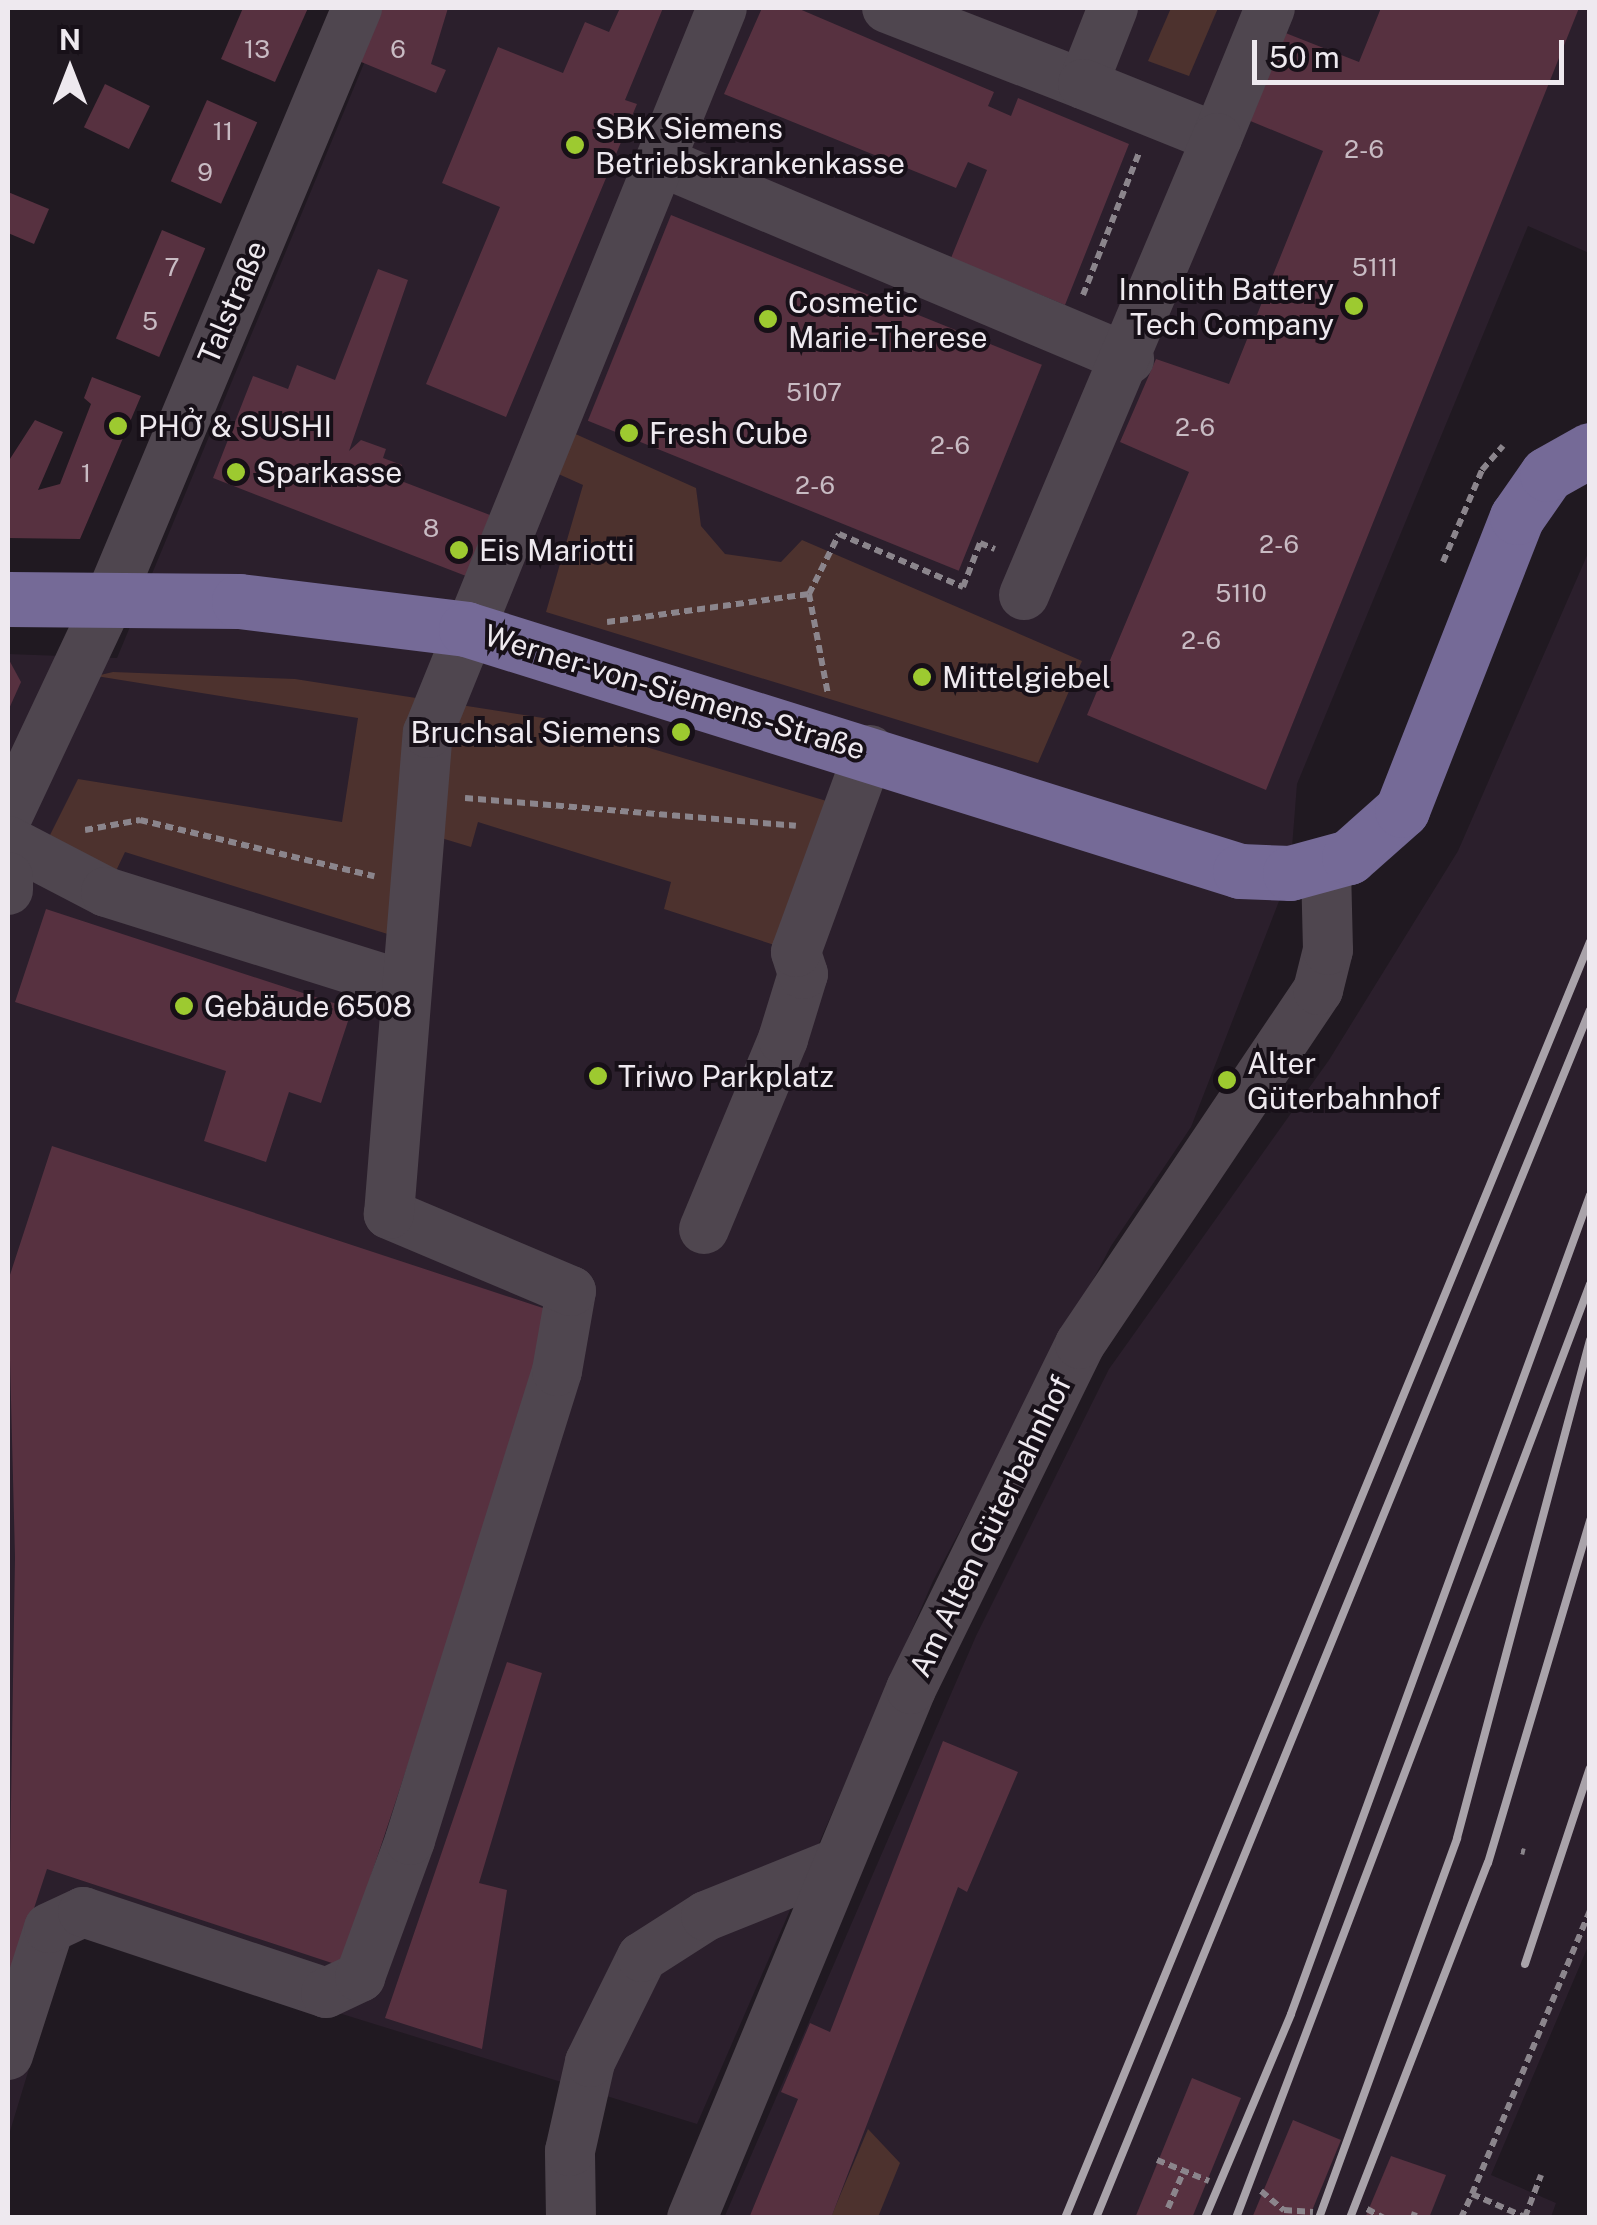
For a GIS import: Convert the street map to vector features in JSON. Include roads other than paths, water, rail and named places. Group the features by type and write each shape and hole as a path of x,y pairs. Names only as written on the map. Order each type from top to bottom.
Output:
{"main road":[{"path":"1326,868 1376,842 1402,810 1516,516 1547,474 1590,450"},
{"name":"Werner-von-Siemens-Straße","path":"8,599 110,598 345,609 466,629 858,728 1240,871 1326,868"}],"street":[{"name":"Talstraße","path":"8,815 110,598 357,8"},
{"path":"8,2055 49,1928 83,1912 326,1994 360,1977 557,1371 570,1291 389,1214 419,792 436,700 662,162 722,8"},
{"path":"887,8 1216,138"},
{"path":"1083,84 1114,8"},
{"path":"1030,580 1129,359 1270,8"},
{"path":"662,162 1129,359"},
{"path":"704,1230 803,974 796,952 843,826 858,728"},
{"path":"8,840 106,892 406,986"},
{"name":"Am Alten Güterbahnhof","path":"692,2218 932,1642 1080,1344 1318,990 1328,950 1326,868"},
{"path":"8,877 8,890"},
{"path":"572,2218 570,2152 590,2062 642,1957 706,1916 838,1862"}],"railway":[{"path":"1065,2218 1590,942"},
{"path":"1096,2218 1590,1010"},
{"path":"1205,2218 1291,2014 1590,1195"},
{"path":"1236,2218 1590,1284"},
{"path":"1319,2218 1457,1838 1590,1340"},
{"path":"1350,2218 1488,1863 1590,1520"},
{"path":"1525,1964 1590,1768"}],"place":[{"name":"SBK Siemens Betriebskrankenkasse","path":"575,145"},
{"name":"Innolith Battery Tech Company","path":"1354,306"},
{"name":"Cosmetic Marie-Therese","path":"768,319"},
{"name":"PHỞ & SUSHI","path":"118,426"},
{"name":"Fresh Cube","path":"629,433"},
{"name":"Sparkasse","path":"236,472"},
{"name":"Eis Mariotti","path":"459,550"},
{"name":"Mittelgiebel","path":"922,677"},
{"name":"Bruchsal Siemens","path":"681,732"},
{"name":"Gebäude 6508","path":"184,1006"},
{"name":"Triwo Parkplatz","path":"598,1076"},
{"name":"Alter Güterbahnhof","path":"1227,1080"}]}
